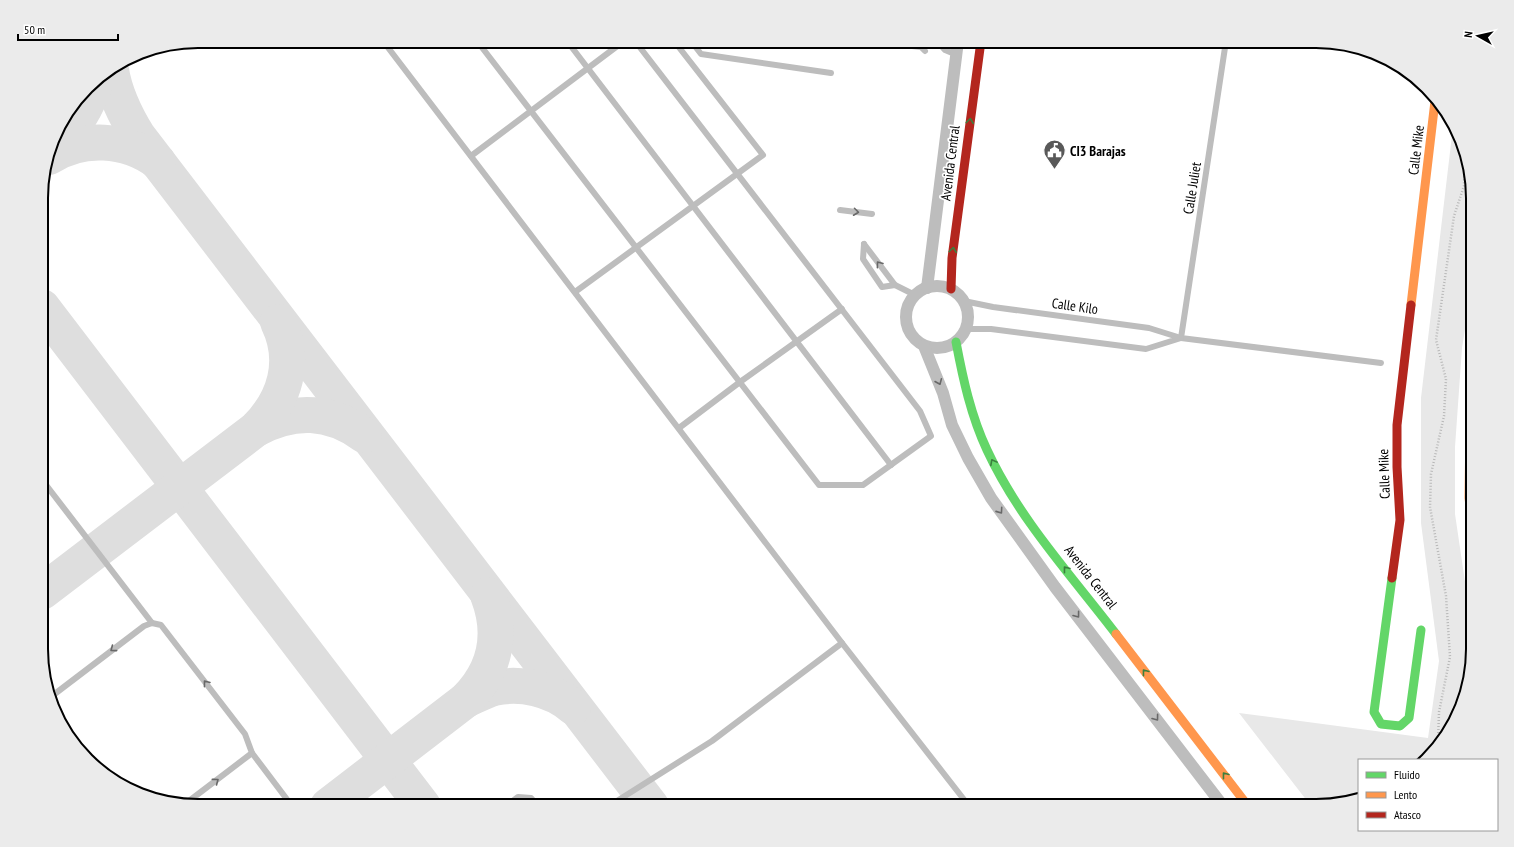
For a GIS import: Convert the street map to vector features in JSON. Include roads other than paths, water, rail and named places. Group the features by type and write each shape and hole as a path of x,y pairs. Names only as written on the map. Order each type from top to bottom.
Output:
{"street":[{"name":"Avenida Central","path":"927,288 955,48"},
{"name":"Avenida Central","path":"951,289 952,258 980,48"},
{"name":"Calle Mike","path":"1421,630 1409,718 1400,726 1381,724 1374,712 1400,520 1397,467 1397,425 1435,107"},
{"path":"941,286 951,289 964,301 968,316 966,329 956,342 944,348 934,349 924,346 913,338 907,329 906,317 908,307 915,295 927,288 941,286"},
{"name":"Avenida Central","path":"956,342 962,378 977,427 987,451 1002,479 1041,537 1243,799"},
{"path":"924,346 943,393 952,425 968,458 991,498 1060,593 1219,799"}],"lane":[{"path":"388,48 964,799"},
{"path":"482,48 819,485 863,485 931,436 920,411 640,48"},
{"path":"573,48 891,465"},
{"path":"471,156 615,48"},
{"path":"575,292 763,155 679,48"},
{"path":"696,48 701,54 831,72"},
{"path":"921,48 925,51"},
{"name":"Calle Juliet","path":"1182,338 1225,48"},
{"path":"840,210 872,214"},
{"path":"895,285 882,287 863,259 864,244 895,285 915,295"},
{"name":"Calle Kilo","path":"964,301 993,307 1149,328 1182,338 1381,363"},
{"path":"678,428 842,309"},
{"name":"Calle Kilo","path":"966,329 991,329 1146,350 1182,338"},
{"path":"48,488 152,623"},
{"path":"55,694 144,626 152,623 161,625 245,734 252,753 287,799"},
{"path":"620,799 712,741 842,642"},
{"path":"192,799 252,753"},
{"path":"515,799 518,797 532,799"}],"place":[{"name":"CI3 Barajas","path":"1054,170"}]}
